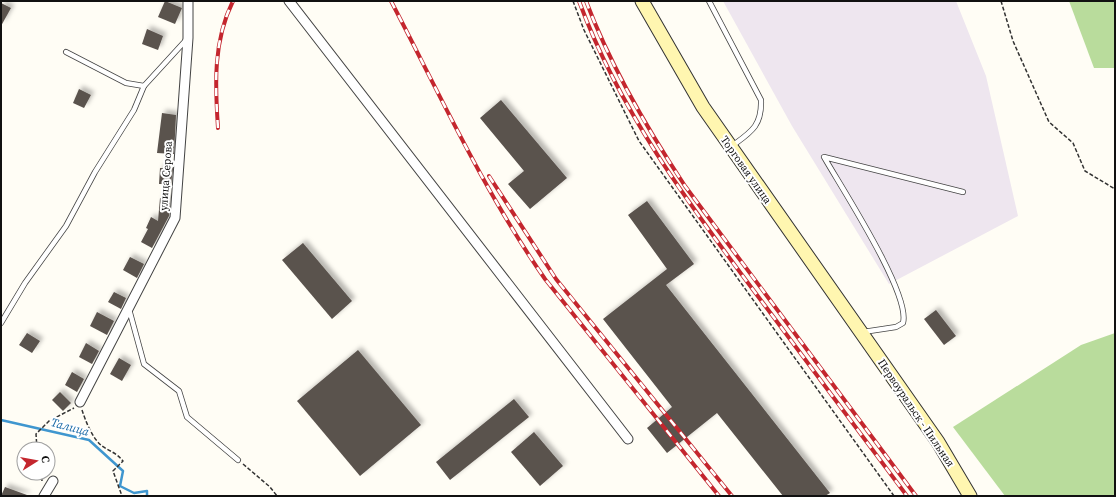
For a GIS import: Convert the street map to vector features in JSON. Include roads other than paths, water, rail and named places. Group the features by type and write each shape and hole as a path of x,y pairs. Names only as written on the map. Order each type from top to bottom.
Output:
{"street":[{"name":"улица Серова","path":"80,402 174,218 188,38 188,1"},
{"path":"289,1 628,439"},
{"name":"Торговая улица","path":"642,1 684,76 730,147 861,332"},
{"name":"Первоуральск - Пильная","path":"861,332 938,442 970,496"},
{"path":"44,496 53,481"}],"lane":[{"path":"709,1 761,100 760,118 756,126 750,133 730,147"},
{"path":"1,323 24,283 66,226 95,172 134,110 144,86 188,38"},
{"path":"66,52 126,83 144,86"},
{"path":"861,332 896,327 903,324 905,317 889,271 824,157 963,192"},
{"path":"128,308 144,364 179,391 187,417 238,460"}],"waterway":[{"name":"Талица","path":"1,420 89,440 123,471 120,486 134,493 147,491 147,496"}],"railway":[{"path":"218,128 216,96 217,63 226,16 233,1"},
{"path":"391,1 464,143 523,246 545,279 719,496"},
{"path":"579,1 595,41 614,80 657,154 706,226 907,496"},
{"path":"586,1 618,73 630,96 685,186 916,496"},
{"path":"489,176 556,279 732,496"}]}
